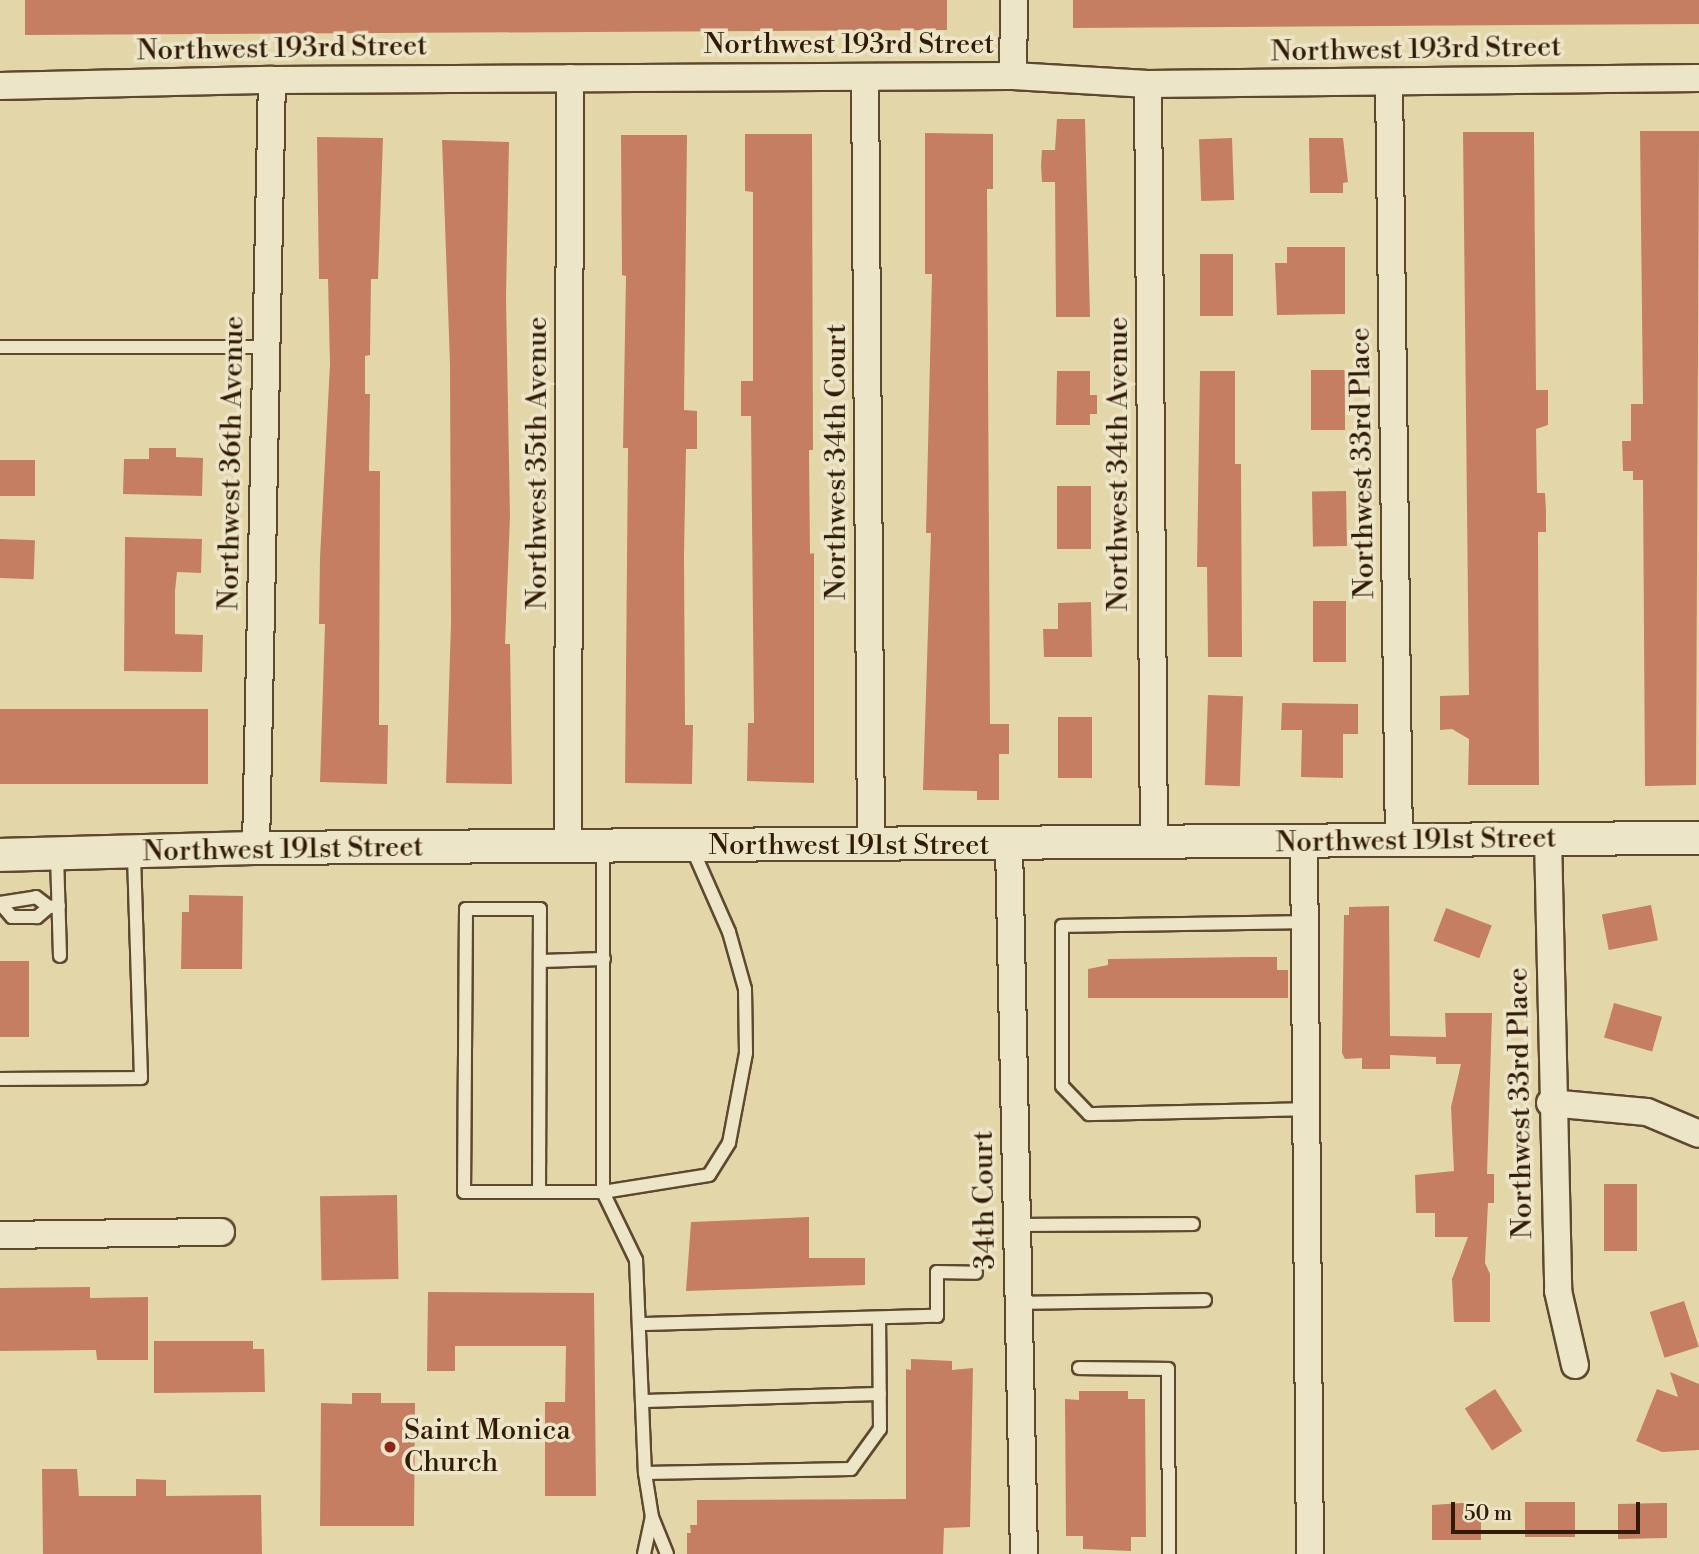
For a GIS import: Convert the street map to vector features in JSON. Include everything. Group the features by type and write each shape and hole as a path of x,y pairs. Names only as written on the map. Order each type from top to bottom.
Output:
{"street":[{"path":"1013,76 1014,0"},
{"name":"Northwest 193rd Street","path":"0,86 272,80 570,78 1013,76 1148,84 1699,78"},
{"name":"Northwest 34th Court","path":"865,77 871,846"},
{"name":"Northwest 35th Avenue","path":"568,848 570,78"},
{"name":"Northwest 36th Avenue","path":"256,848 272,80"},
{"name":"Northwest 33rd Place","path":"1389,82 1399,843"},
{"name":"Northwest 34th Avenue","path":"1148,84 1154,844"},
{"name":"Northwest 191st Street","path":"0,855 256,848 1304,844 1548,838 1699,838"},
{"name":"Northwest 33rd Place","path":"1548,838 1550,1103 1558,1291 1575,1365"},
{"path":"1304,844 1310,1554"},
{"name":"34th Court","path":"1009,845 1024,1554"},
{"path":"1550,1103 1647,1112 1699,1134"},
{"path":"0,1235 221,1232"}],"lane":[{"path":"0,347 266,347"},
{"path":"539,1192 540,909 466,909 464,1192 539,1192 603,1192 709,1175 729,1143 746,1053 746,989 729,932 691,847"},
{"path":"603,848 603,1192 636,1260 642,1324 645,1473 652,1517 667,1554"},
{"path":"0,1079 141,1078 134,852"},
{"path":"57,854 54,906 60,956"},
{"path":"1305,922 1062,926 1062,1086 1089,1114 1307,1109"},
{"path":"540,961 604,959"},
{"path":"1017,1225 1193,1224"},
{"path":"642,1324 937,1317 937,1272 976,1273"},
{"path":"1018,1303 1205,1300"},
{"path":"645,1473 851,1469 880,1429 879,1320"},
{"path":"1079,1367 1168,1369 1169,1554"},
{"path":"642,1401 880,1394"},
{"path":"644,1554 652,1517"}],"building":[{"path":"25,0 947,0 947,30 25,35"},
{"path":"1073,0 1699,0 1699,24 1073,28"},
{"path":"1057,119 1085,119 1090,317 1056,317 1055,182 1042,182 1041,166 1042,150 1055,150"},
{"path":"1640,131 1699,131 1696,785 1645,786 1643,480 1633,480 1633,471 1623,471 1622,441 1631,441 1631,404 1643,404"},
{"path":"1463,132 1534,132 1536,390 1548,390 1548,425 1536,429 1537,493 1545,493 1546,512 1546,532 1538,532 1539,785 1468,785 1469,739 1452,729 1440,730 1440,696 1469,695"},
{"path":"925,133 993,134 993,189 987,189 990,724 1009,724 1009,754 999,754 999,800 977,800 977,791 923,790 931,533 926,533 932,274 925,274"},
{"path":"745,134 812,134 813,450 809,450 810,554 814,553 814,783 747,781 748,723 754,723 751,416 741,416 741,381 753,381 753,192 745,191"},
{"path":"621,135 687,135 684,410 697,411 697,449 686,449 684,555 685,725 693,725 692,784 625,783 628,448 623,448 626,276 622,275"},
{"path":"317,137 383,138 378,279 371,279 370,355 365,356 365,394 370,394 369,471 380,471 379,725 388,725 387,784 320,782 325,624 319,624 320,558 330,364 328,279 319,279"},
{"path":"1232,138 1234,200 1201,201 1199,139"},
{"path":"1309,138 1343,138 1348,182 1343,183 1343,193 1310,193"},
{"path":"442,140 509,142 506,298 510,516 505,644 510,644 512,784 446,783 451,623 450,364"},
{"path":"1287,247 1345,247 1345,314 1277,315 1275,263 1287,263"},
{"path":"1200,254 1233,254 1233,316 1200,316"},
{"path":"1311,370 1345,370 1345,430 1311,430"},
{"path":"1057,371 1090,371 1090,395 1097,395 1097,414 1090,414 1090,425 1056,425"},
{"path":"1200,371 1235,371 1235,464 1241,464 1242,657 1208,657 1207,567 1197,567"},
{"path":"149,448 176,448 176,457 203,458 202,496 123,494 124,459 149,459"},
{"path":"0,460 35,460 35,496 0,496"},
{"path":"1057,486 1091,486 1091,549 1057,549"},
{"path":"1346,491 1347,546 1313,547 1312,492"},
{"path":"125,537 202,539 201,573 177,572 175,634 203,635 202,672 124,671"},
{"path":"0,539 35,540 34,579 0,578"},
{"path":"1313,601 1346,601 1346,662 1313,662"},
{"path":"1091,602 1092,657 1044,657 1043,629 1058,629 1058,603"},
{"path":"1208,695 1243,696 1240,786 1205,785"},
{"path":"1282,703 1358,704 1358,734 1343,734 1343,778 1301,777 1302,730 1281,730"},
{"path":"0,709 208,709 208,784 0,784"},
{"path":"1058,717 1092,717 1092,778 1058,778"},
{"path":"189,895 243,896 242,969 181,969 182,912 189,912"},
{"path":"1651,905 1658,940 1609,950 1602,915"},
{"path":"1389,906 1390,1036 1446,1037 1445,1013 1492,1013 1487,1174 1494,1174 1494,1203 1488,1203 1485,1263 1490,1274 1490,1322 1454,1322 1452,1279 1468,1237 1435,1237 1435,1213 1416,1213 1415,1175 1454,1171 1451,1107 1461,1064 1436,1064 1436,1057 1390,1055 1390,1069 1362,1069 1362,1058 1345,1059 1342,1053 1344,915 1349,915 1349,907"},
{"path":"1446,908 1492,926 1479,958 1433,941"},
{"path":"1277,957 1277,970 1288,970 1288,998 1088,998 1088,969 1108,965 1108,959"},
{"path":"0,961 29,961 29,1037 0,1037"},
{"path":"1614,1003 1662,1017 1652,1051 1604,1038"},
{"path":"1604,1184 1637,1184 1637,1251 1604,1251"},
{"path":"397,1195 398,1279 321,1280 320,1196"},
{"path":"809,1217 809,1258 865,1258 865,1285 686,1291 691,1222"},
{"path":"90,1287 90,1298 148,1297 148,1360 97,1360 96,1350 0,1351 0,1288"},
{"path":"428,1292 594,1293 596,1496 545,1496 545,1402 565,1402 566,1346 455,1346 455,1371 427,1371"},
{"path":"1684,1301 1699,1347 1665,1358 1650,1312"},
{"path":"154,1341 253,1341 253,1349 264,1349 265,1392 154,1393"},
{"path":"911,1359 952,1361 952,1370 973,1368 970,1527 944,1528 943,1554 687,1554 687,1533 691,1533 690,1525 697,1525 697,1500 906,1499 906,1369 911,1370"},
{"path":"1670,1372 1699,1384 1699,1450 1662,1452 1636,1441 1657,1389 1678,1397"},
{"path":"1495,1389 1522,1431 1492,1451 1465,1409"},
{"path":"1079,1391 1128,1391 1128,1399 1145,1399 1146,1537 1131,1537 1131,1551 1083,1549 1083,1536 1066,1536 1065,1399 1079,1400"},
{"path":"352,1393 381,1393 381,1403 415,1403 414,1526 320,1526 321,1403 352,1404"},
{"path":"42,1469 77,1469 79,1496 136,1496 136,1479 166,1480 166,1496 261,1495 262,1554 43,1554"},
{"path":"1476,1502 1481,1505 1481,1540 1432,1540 1432,1505"},
{"path":"1525,1502 1575,1502 1575,1537 1525,1537"},
{"path":"1667,1503 1667,1538 1618,1539 1618,1504"}],"place":[{"name":"Saint Monica Church","path":"390,1447"}]}
